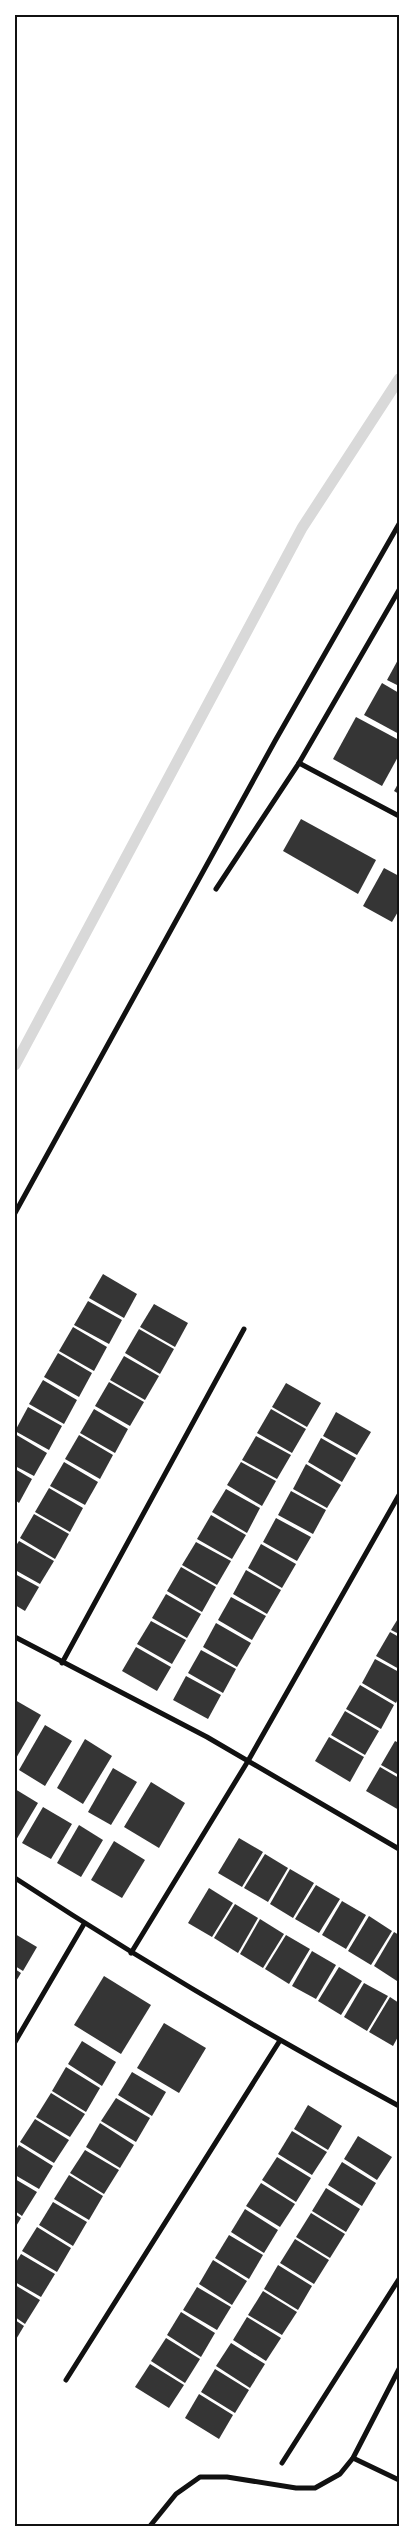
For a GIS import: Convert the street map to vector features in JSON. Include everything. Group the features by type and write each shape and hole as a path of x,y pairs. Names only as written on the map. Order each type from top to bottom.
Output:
{"street":[{"path":"15,1213 275,741 399,524"},
{"path":"216,889 299,762 399,590"},
{"path":"299,762 399,816"},
{"path":"62,1663 244,1330"},
{"path":"131,1953 248,1761 399,1495"},
{"path":"15,1637 207,1737 399,1848"},
{"path":"15,1878 84,1924 279,2042 399,2106"},
{"path":"15,2042 84,1924"},
{"path":"66,2380 279,2042"},
{"path":"282,2463 399,2279"},
{"path":"150,2526 176,2494 200,2477 226,2477 296,2488 316,2488 340,2474 353,2458 399,2369"},
{"path":"353,2458 399,2480"}],"building":[{"path":"399,658 399,686 387,680"},
{"path":"382,683 399,693 399,734 364,715"},
{"path":"356,717 399,740 399,755 382,786 333,759"},
{"path":"399,782 399,794 394,791"},
{"path":"301,819 376,860 358,894 283,851"},
{"path":"384,868 399,876 399,910 392,922 363,906"},
{"path":"103,1274 137,1294 124,1318 89,1298"},
{"path":"88,1301 122,1320 109,1344 74,1325"},
{"path":"154,1304 188,1323 175,1347 140,1327"},
{"path":"73,1327 107,1347 94,1371 59,1351"},
{"path":"139,1329 174,1349 160,1374 125,1353"},
{"path":"58,1353 92,1373 79,1397 44,1377"},
{"path":"124,1356 159,1376 145,1400 110,1380"},
{"path":"43,1380 77,1400 64,1424 29,1404"},
{"path":"109,1382 144,1402 130,1426 95,1406"},
{"path":"286,1383 321,1403 307,1427 272,1407"},
{"path":"28,1407 62,1426 49,1450 15,1431"},
{"path":"94,1409 128,1429 115,1453 80,1433"},
{"path":"271,1409 306,1429 292,1453 257,1433"},
{"path":"336,1412 371,1432 357,1455 323,1436"},
{"path":"15,1434 47,1453 34,1476 15,1466"},
{"path":"79,1435 113,1455 100,1479 65,1459"},
{"path":"256,1436 291,1455 277,1479 242,1460"},
{"path":"321,1438 356,1458 342,1482 308,1462"},
{"path":"64,1462 98,1482 85,1505 50,1486"},
{"path":"241,1462 276,1481 262,1506 227,1485"},
{"path":"306,1464 341,1485 327,1508 293,1489"},
{"path":"15,1469 32,1479 19,1503 15,1500"},
{"path":"49,1488 83,1508 70,1532 35,1512"},
{"path":"226,1489 260,1508 247,1533 212,1512"},
{"path":"291,1491 326,1510 313,1534 278,1515"},
{"path":"34,1514 69,1534 55,1559 20,1538"},
{"path":"211,1515 246,1535 232,1559 197,1539"},
{"path":"276,1518 311,1537 297,1561 263,1542"},
{"path":"19,1541 54,1561 40,1584 15,1570 15,1547"},
{"path":"196,1542 231,1561 217,1585 182,1565"},
{"path":"261,1544 296,1564 282,1588 248,1568"},
{"path":"181,1567 216,1587 202,1612 167,1591"},
{"path":"246,1570 281,1590 267,1614 233,1594"},
{"path":"15,1574 39,1587 25,1611 15,1605"},
{"path":"166,1594 201,1614 187,1638 152,1618"},
{"path":"231,1597 266,1616 252,1640 218,1620"},
{"path":"399,1617 399,1634 391,1630"},
{"path":"151,1621 186,1640 172,1664 137,1644"},
{"path":"216,1623 251,1643 237,1667 203,1647"},
{"path":"390,1632 399,1637 399,1669 376,1656"},
{"path":"136,1647 171,1667 157,1691 122,1671"},
{"path":"201,1650 236,1669 223,1693 188,1673"},
{"path":"375,1659 399,1672 399,1697 396,1703 362,1683"},
{"path":"186,1676 221,1695 208,1719 173,1700"},
{"path":"360,1685 394,1705 381,1729 346,1709"},
{"path":"15,1700 41,1715 15,1760"},
{"path":"345,1711 379,1731 365,1755 331,1735"},
{"path":"45,1725 72,1741 45,1786 19,1770"},
{"path":"329,1737 364,1757 350,1782 315,1761"},
{"path":"85,1739 112,1756 83,1804 57,1788"},
{"path":"395,1741 399,1743 399,1775 381,1765"},
{"path":"380,1767 399,1778 399,1810 366,1791"},
{"path":"113,1768 137,1782 111,1825 88,1812"},
{"path":"151,1782 185,1803 159,1848 124,1827"},
{"path":"15,1789 38,1803 16,1840 15,1839"},
{"path":"43,1807 72,1824 51,1859 22,1843"},
{"path":"79,1825 103,1840 81,1877 57,1863"},
{"path":"239,1838 263,1852 242,1887 218,1873"},
{"path":"114,1841 145,1860 122,1898 91,1880"},
{"path":"265,1854 288,1868 268,1902 244,1888"},
{"path":"290,1869 314,1883 293,1918 270,1904"},
{"path":"316,1885 340,1899 319,1933 295,1919"},
{"path":"209,1888 233,1903 212,1937 188,1923"},
{"path":"342,1901 366,1915 346,1949 322,1935"},
{"path":"235,1904 258,1918 238,1953 214,1938"},
{"path":"369,1916 392,1931 371,1965 348,1951"},
{"path":"260,1919 284,1934 263,1968 240,1954"},
{"path":"394,1932 399,1935 399,1977 397,1981 374,1966"},
{"path":"15,1934 37,1947 23,1971 15,1966"},
{"path":"286,1935 310,1949 289,1984 265,1969"},
{"path":"312,1951 336,1965 316,1999 292,1986"},
{"path":"339,1967 362,1981 341,2015 318,2001"},
{"path":"15,1969 21,1973 15,1983"},
{"path":"104,1976 151,2005 121,2054 74,2025"},
{"path":"364,1983 388,1996 367,2031 344,2017"},
{"path":"390,1997 399,2003 399,2035 393,2046 369,2032"},
{"path":"164,2023 206,2048 179,2093 137,2068"},
{"path":"82,2041 116,2062 102,2086 68,2064"},
{"path":"66,2067 100,2088 86,2112 52,2091"},
{"path":"132,2072 166,2092 152,2116 118,2095"},
{"path":"51,2093 85,2114 70,2137 36,2117"},
{"path":"116,2098 150,2118 136,2142 101,2121"},
{"path":"308,2105 342,2126 328,2150 294,2129"},
{"path":"35,2119 69,2140 54,2163 20,2142"},
{"path":"100,2123 134,2145 120,2168 86,2147"},
{"path":"292,2131 327,2152 312,2175 278,2154"},
{"path":"358,2136 392,2157 377,2180 344,2159"},
{"path":"19,2145 53,2166 39,2189 15,2175 15,2151"},
{"path":"85,2150 119,2170 104,2194 70,2173"},
{"path":"277,2157 311,2178 296,2202 262,2180"},
{"path":"342,2162 376,2183 362,2206 328,2185"},
{"path":"69,2175 103,2196 89,2220 54,2199"},
{"path":"15,2179 37,2192 22,2216 15,2211"},
{"path":"261,2183 295,2204 280,2227 246,2206"},
{"path":"326,2188 360,2209 346,2232 312,2211"},
{"path":"53,2202 87,2222 73,2246 39,2225"},
{"path":"245,2209 278,2230 264,2253 231,2232"},
{"path":"311,2213 345,2234 330,2258 296,2237"},
{"path":"15,2214 21,2218 15,2228"},
{"path":"37,2227 71,2248 57,2272 22,2251"},
{"path":"229,2235 263,2255 249,2279 215,2258"},
{"path":"295,2239 329,2260 314,2284 280,2263"},
{"path":"21,2254 55,2274 41,2297 15,2282 15,2264"},
{"path":"213,2260 247,2281 232,2305 199,2284"},
{"path":"278,2265 312,2286 298,2310 264,2289"},
{"path":"15,2285 40,2300 25,2324 15,2317"},
{"path":"197,2287 231,2307 217,2330 183,2310"},
{"path":"263,2291 297,2312 282,2335 248,2315"},
{"path":"181,2312 215,2333 201,2357 167,2335"},
{"path":"247,2317 281,2338 266,2361 233,2340"},
{"path":"15,2320 24,2326 15,2341"},
{"path":"166,2338 200,2359 185,2383 151,2361"},
{"path":"231,2343 265,2364 250,2388 216,2366"},
{"path":"150,2364 184,2385 169,2408 135,2387"},
{"path":"215,2369 249,2390 235,2413 201,2392"},
{"path":"199,2394 233,2415 219,2439 185,2418"}],"waterway":[{"path":"15,1065 302,528 399,379"}]}
